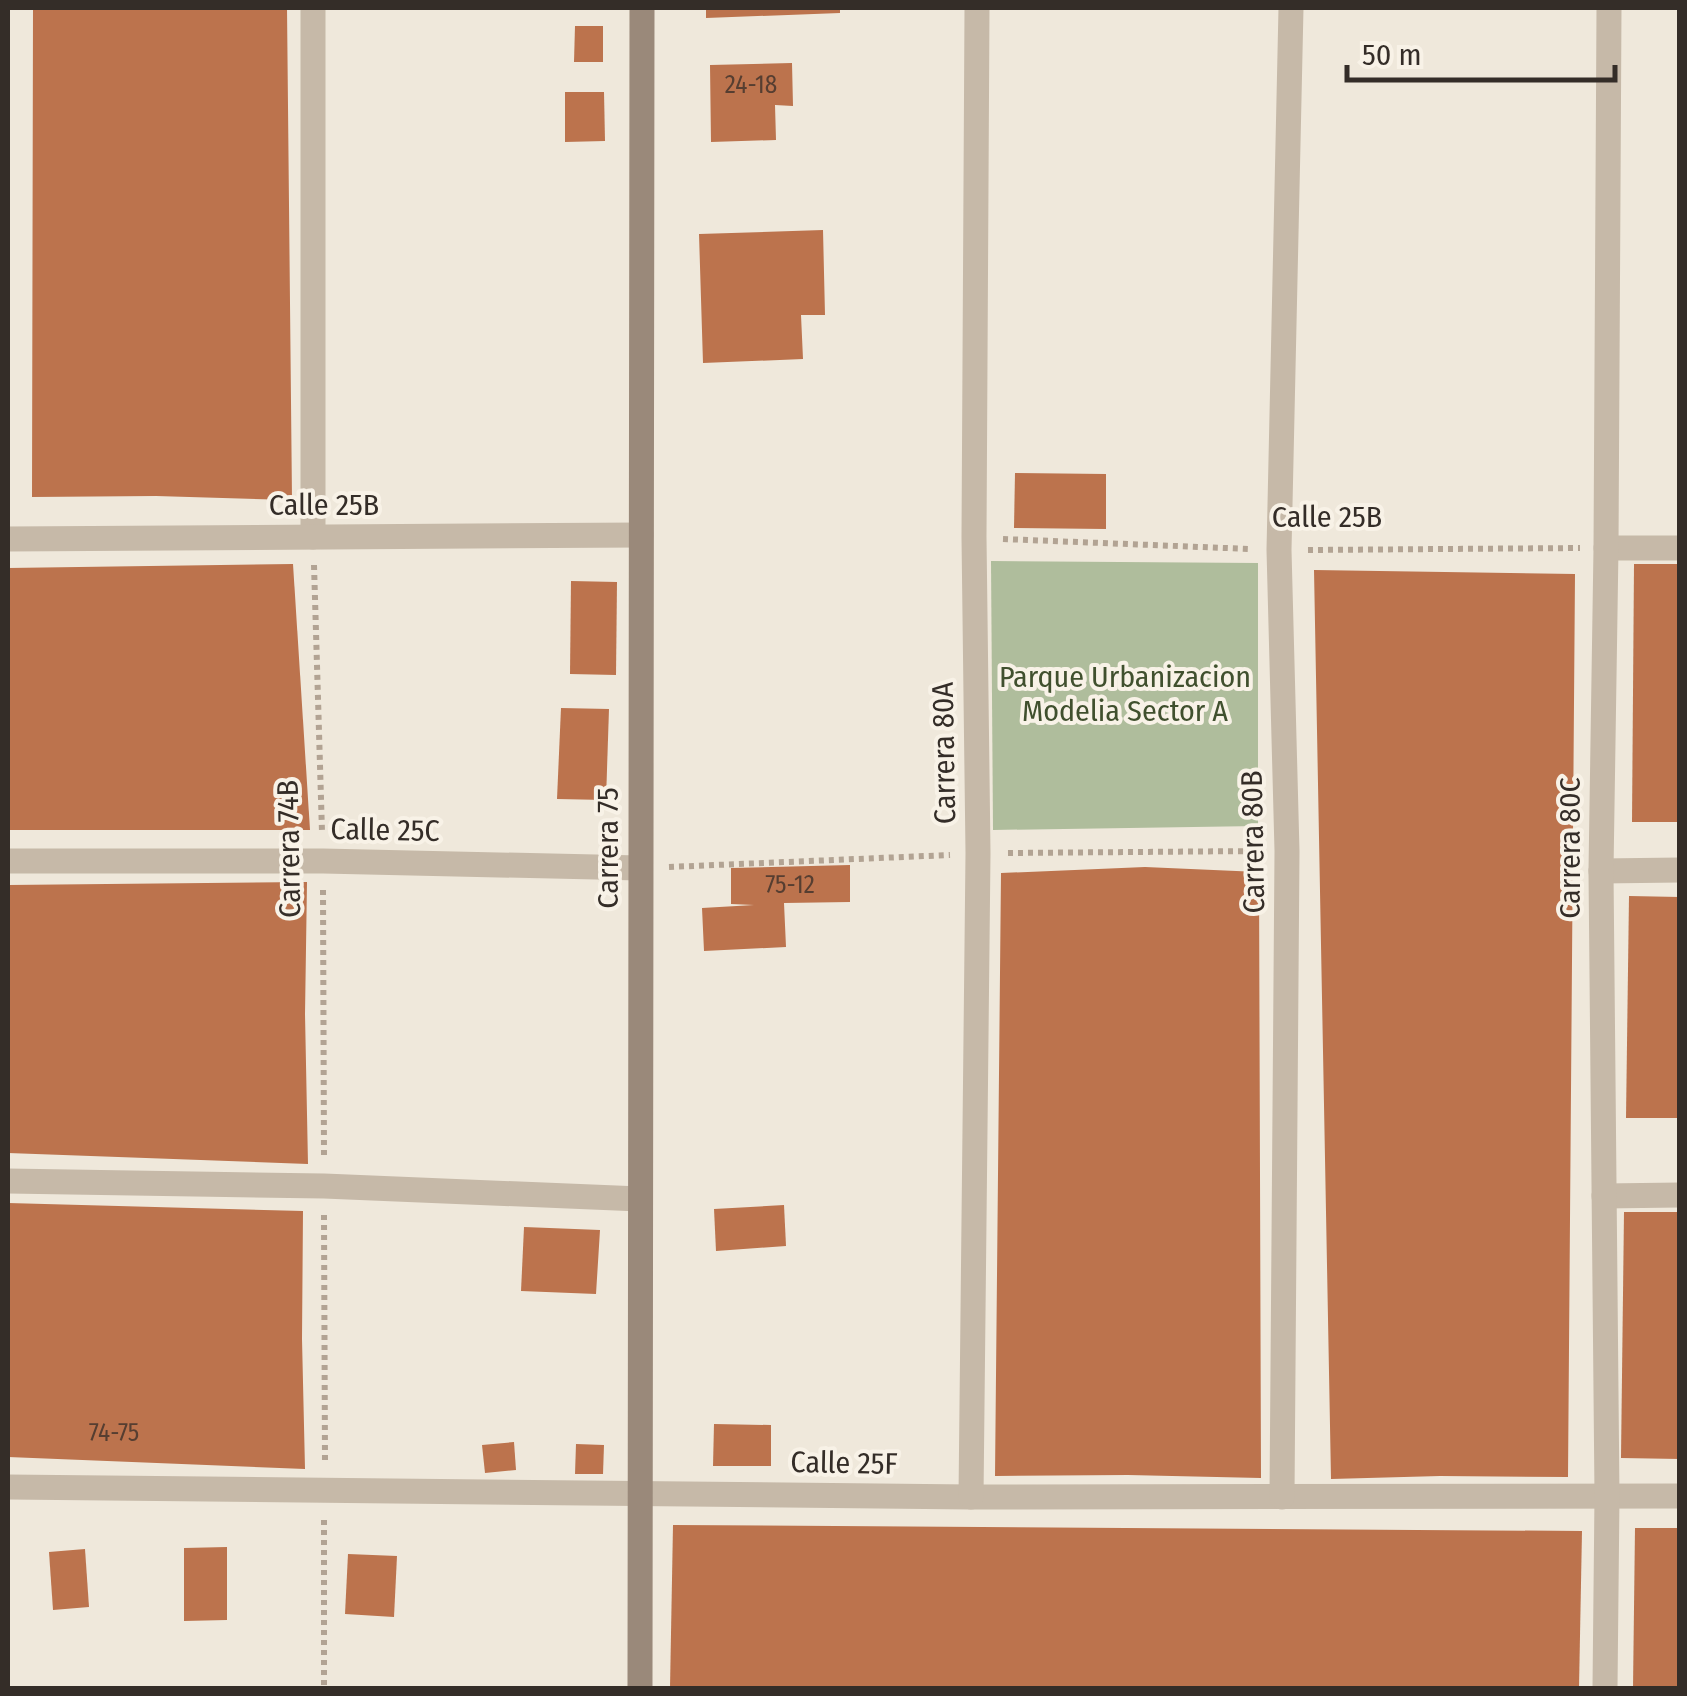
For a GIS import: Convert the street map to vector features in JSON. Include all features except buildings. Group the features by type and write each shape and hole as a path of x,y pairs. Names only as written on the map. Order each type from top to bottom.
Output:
{"street":[{"path":"313,8 313,537"},
{"name":"Carrera 75","path":"640,1688 642,8"},
{"name":"Carrera 80A","path":"971,1497 978,854 974,538 977,8"},
{"name":"Carrera 80B","path":"1282,1497 1286,850 1279,550 1291,8"},
{"name":"Carrera 80C","path":"1604,1688 1607,1496 1601,870 1609,8"},
{"name":"Calle 25B","path":"8,539 641,535"},
{"path":"1606,548 1680,548"},
{"name":"Calle 25C","path":"8,861 323,861 640,868"},
{"path":"1601,870 1680,870"},
{"path":"8,1181 324,1186 640,1199"},
{"path":"1604,1196 1680,1195"},
{"name":"Calle 25F","path":"8,1487 971,1497 1680,1496"}],"path":[{"name":"Carrera 74B","path":"313,537 323,861 324,1688"},
{"name":"Calle 25B","path":"974,538 1279,550 1606,548"},
{"path":"669,867 978,854 1286,850"}],"green space":[{"name":"Parque Urbanizacion Modelia Sector A","path":"991,561 1258,563 1258,826 993,830"}]}
